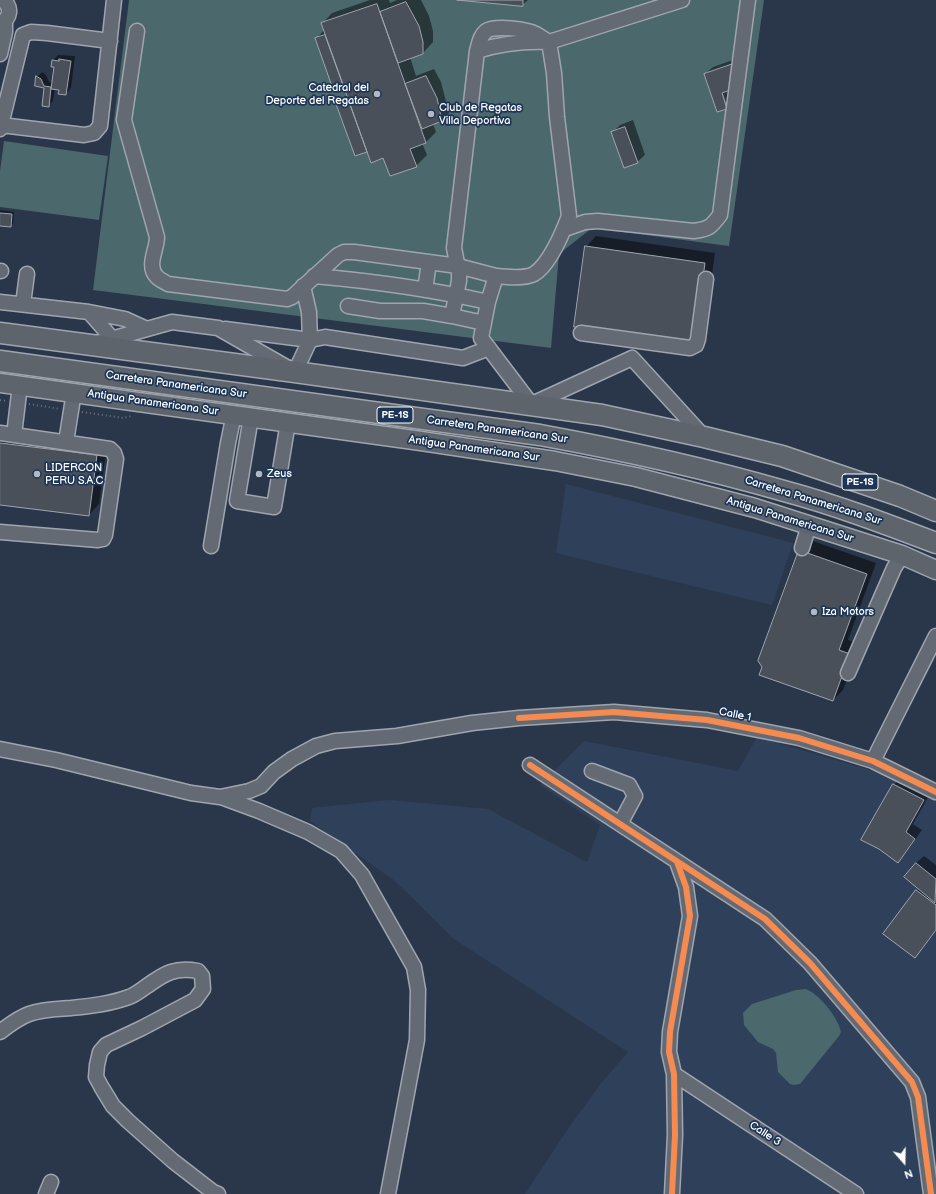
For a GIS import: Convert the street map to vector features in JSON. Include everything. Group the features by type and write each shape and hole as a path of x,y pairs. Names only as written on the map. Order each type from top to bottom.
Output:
{"highway":[{"name":"PE-1S","path":"0,333 91,345 117,344 295,372 602,415 704,437 782,456 900,496 936,511"},
{"name":"Carretera Panamericana Sur","path":"0,361 540,435 600,446 696,467 785,491 886,524 936,543"}],"main road":[{"name":"Antigua Panamericana Sur","path":"0,383 243,415 555,460 622,474 755,508 902,555 936,570"}],"street":[{"path":"0,54 5,32 3,22 8,17 9,10 6,2 2,0"},
{"path":"110,40 30,32 23,35 0,127 84,135 94,132 100,126 110,40 114,0"},
{"path":"549,42 682,0"},
{"path":"564,229 585,222 598,221 694,231 711,227 720,215 748,0"},
{"path":"137,32 124,120 158,237 151,268 157,278 168,284 287,299 292,297 338,255 344,252 354,252 458,266 496,276 522,277 533,275 542,267 555,247 569,216 557,117 554,73 549,42 535,33 497,28 487,31 481,37 477,51 454,248 458,266 459,281 452,316"},
{"path":"425,290 429,262"},
{"path":"23,304 27,274"},
{"path":"314,276 363,280 456,295 488,302"},
{"path":"496,276 488,302 481,338 531,404 632,358"},
{"path":"581,334 690,348 696,345 698,339 706,279"},
{"path":"218,328 295,372 310,340 309,312 303,286"},
{"path":"0,302 89,312 124,318 147,329"},
{"path":"348,306 380,311 423,312 484,322"},
{"path":"89,312 117,344 147,329 172,322 310,340 325,337 463,358 489,348"},
{"path":"632,358 635,341"},
{"path":"632,358 704,437"},
{"path":"14,435 20,386"},
{"path":"66,442 74,392"},
{"path":"243,415 236,501 274,507 288,422"},
{"path":"211,546 228,443 243,415"},
{"path":"0,433 110,449 114,453 116,460 105,535 103,539 98,540 0,532"},
{"path":"802,548 809,525"},
{"path":"848,673 894,568 902,555"},
{"path":"873,761 936,636"},
{"name":"Calle 1","path":"261,786 274,772 292,759 316,746 335,741 397,736 472,723 520,718 614,712 708,720 799,738 873,761 936,792"},
{"path":"0,749 56,760 191,794 220,797 308,832 341,851 362,875 414,967 418,990 417,1040 388,1194"},
{"path":"530,765 765,919 810,963 912,1082 918,1097 931,1194"},
{"path":"592,771 629,785 633,791 635,796 620,824"},
{"path":"220,797 249,791 261,786 261,802 264,814"},
{"path":"672,1194 675,1135 674,1074 669,1052 670,1032 690,916 686,887 677,862"},
{"path":"0,1032 18,1019 29,1014 45,1010 81,1007 111,1002 130,997 162,974 176,970 198,971 202,976 203,989 195,1000 106,1045 100,1052 96,1077 113,1106 128,1121 173,1161 213,1192 218,1194"},
{"name":"Calle 3","path":"674,1074 856,1194"}],"shaded area":[{"path":"566,484 793,543 772,605 556,553"},
{"path":"757,737 894,777 936,798 936,1194 525,1194 570,1126 602,1082 628,1052 454,939 395,881 310,821 312,808 389,800 488,809 587,862 600,825 540,785 584,741 738,771"}],"green space":[{"name":"Club de Regatas Villa Deportiva","path":"129,0 764,0 729,246 592,228 559,254 551,348 93,290"},
{"path":"4,141 108,156 99,220 0,207 0,171"},
{"path":"806,989 817,996 832,1013 841,1032 800,1084 794,1085 790,1084 778,1072 776,1053 773,1049 758,1042 744,1025 743,1013 752,1004 796,990"}],"building":[{"path":"457,0 523,0 523,6"},
{"path":"406,2 419,26 423,42 423,54 398,63 380,12"},
{"name":"Catedral del Deporte del Regatas","path":"377,4 426,143 410,149 417,167 390,176 383,158 371,163 321,23"},
{"path":"325,35 344,88 334,92 315,38"},
{"path":"59,59 71,61 66,95 58,94 59,90 51,89 54,67 51,67 52,60 59,61"},
{"path":"736,63 733,89 722,93 727,109 717,112 704,74"},
{"path":"36,76 41,79 44,86 51,87 49,107 42,106 44,88 35,86"},
{"path":"426,76 437,98 442,121 422,129 405,84"},
{"path":"348,99 367,152 355,156 336,104"},
{"path":"625,127 638,163 624,168 611,132"},
{"path":"0,213 12,214 11,227 0,226"},
{"path":"585,246 705,263 694,344 574,327"},
{"path":"0,443 97,455 89,516 0,505"},
{"name":"Iza Motors","path":"799,550 867,574 839,650 850,654 833,701 759,675 762,667 758,661"},
{"path":"893,784 924,800 906,832 915,839 898,863 879,849 861,840"},
{"path":"916,863 936,879 935,903 904,877"},
{"path":"916,890 936,905 936,930 915,958 883,934"}],"cycle path":[{"path":"519,718 614,712 707,720 799,738 873,761 936,792"},
{"path":"530,765 765,919 810,963 912,1082 918,1097 931,1194"},
{"path":"672,1194 675,1135 674,1074 669,1052 670,1032 690,916 686,887 677,862"}],"place":[{"name":"Catedral del Deporte del Regatas","path":"377,94"},
{"name":"Club de Regatas Villa Deportiva","path":"431,114"},
{"name":"LIDERCON PERU S.A.C","path":"37,474"},
{"name":"Zeus","path":"259,474"},
{"name":"Iza Motors","path":"814,612"}]}
